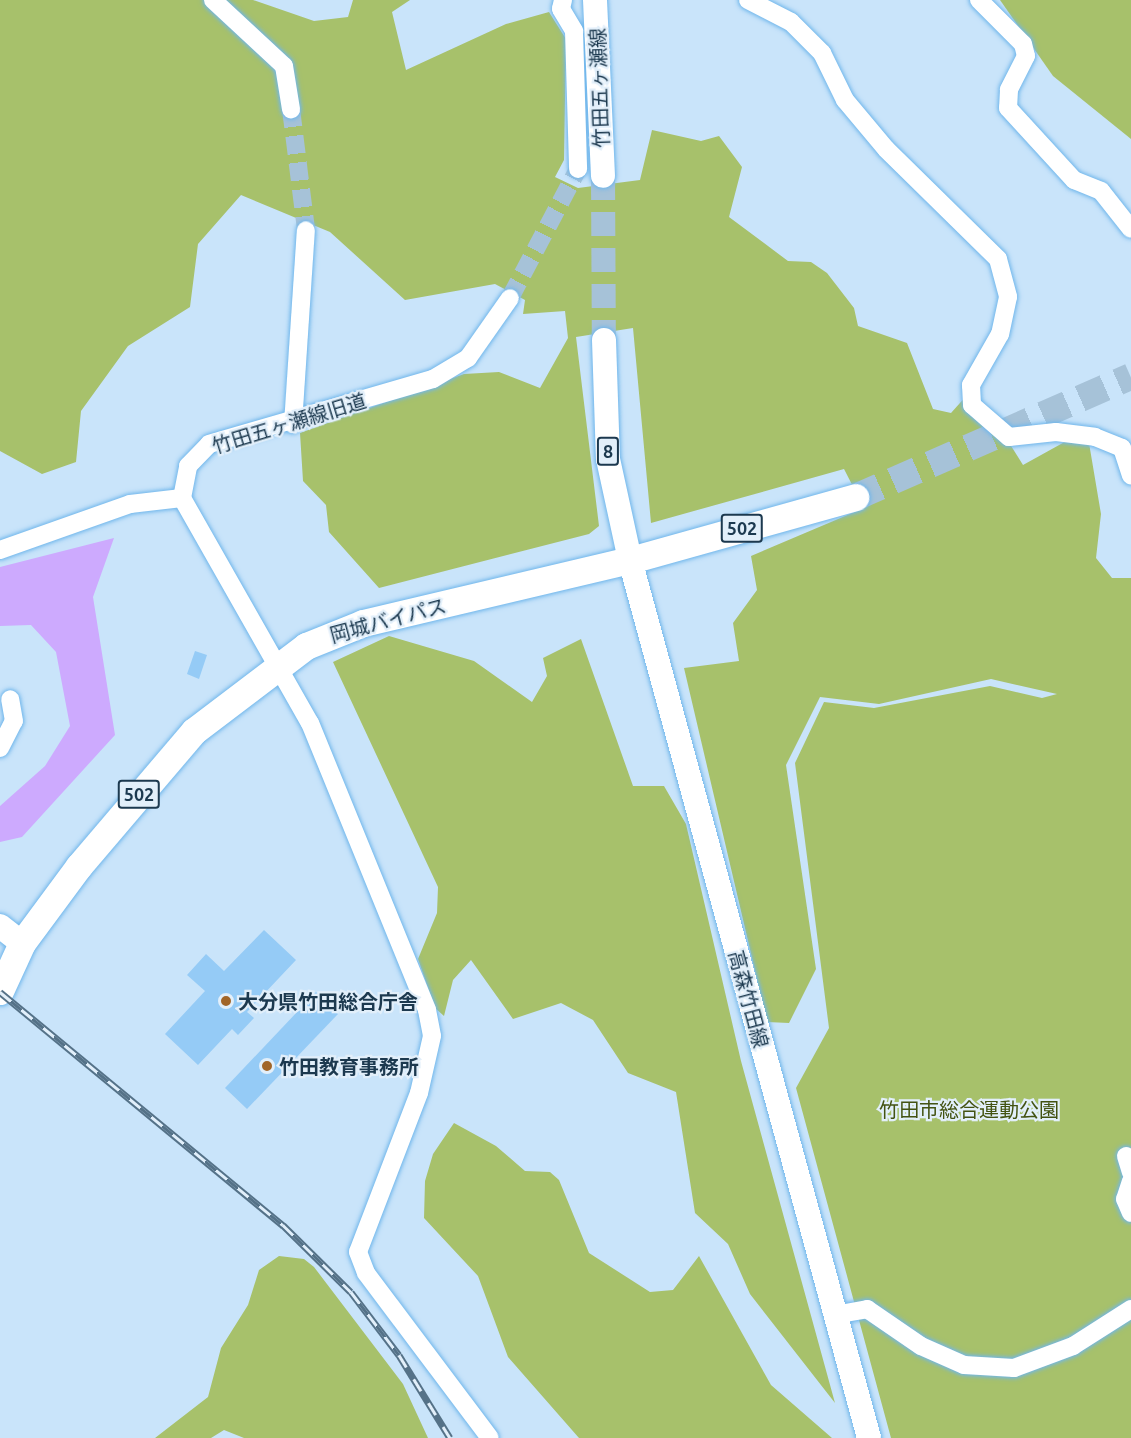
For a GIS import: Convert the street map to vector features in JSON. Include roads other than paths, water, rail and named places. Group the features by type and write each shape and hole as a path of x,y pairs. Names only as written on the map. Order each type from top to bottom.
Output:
{"highway":[{"name":"岡城バイパス","path":"0,991 22,943 92,850 194,731 275,665 330,634 363,623 630,560 855,497"}],"main road":[{"name":"竹田五ヶ瀬線","path":"595,0 603,176"},
{"name":"8","path":"604,340 608,459 630,560"},
{"name":"高森竹田線","path":"630,560 868,1438"},
{"path":"0,926 22,943"}],"street":[{"path":"213,0 284,66 291,109"},
{"path":"562,0 574,31 578,170"},
{"path":"748,0 791,22 822,53 846,100 886,149 998,259 1008,297 1000,334 971,385 972,405 1009,437 1056,432 1095,437 1122,448 1131,476"},
{"path":"979,0 1023,44 1026,56 1009,90 1008,108 1074,180 1107,197 1131,229"},
{"path":"293,424 306,230"},
{"name":"竹田五ヶ瀬線旧道","path":"182,498 188,466 209,444 293,424 433,379 468,358 510,298"},
{"path":"0,550 130,504 182,498 310,723 357,827 427,1010 432,1036 419,1093 358,1252 366,1273 490,1438"},
{"path":"0,748 6,730 10,699"},
{"path":"1131,1181 1125,1199 1131,1213"},
{"path":"834,1315 867,1309 921,1346 964,1365 1014,1368 1073,1346 1131,1309"}],"tunnel":[{"path":"291,109 306,230"},
{"path":"510,298 578,169"},
{"path":"603,176 604,340"},
{"path":"855,497 1131,376"}],"railway":[{"path":"0,992 283,1225 351,1292 399,1355 450,1438"}],"place":[{"name":"大分県竹田総合庁舎","path":"226,1001"},
{"name":"竹田教育事務所","path":"267,1066"}],"park label":[{"name":"竹田市総合運動公園","path":"969,1109"}]}
